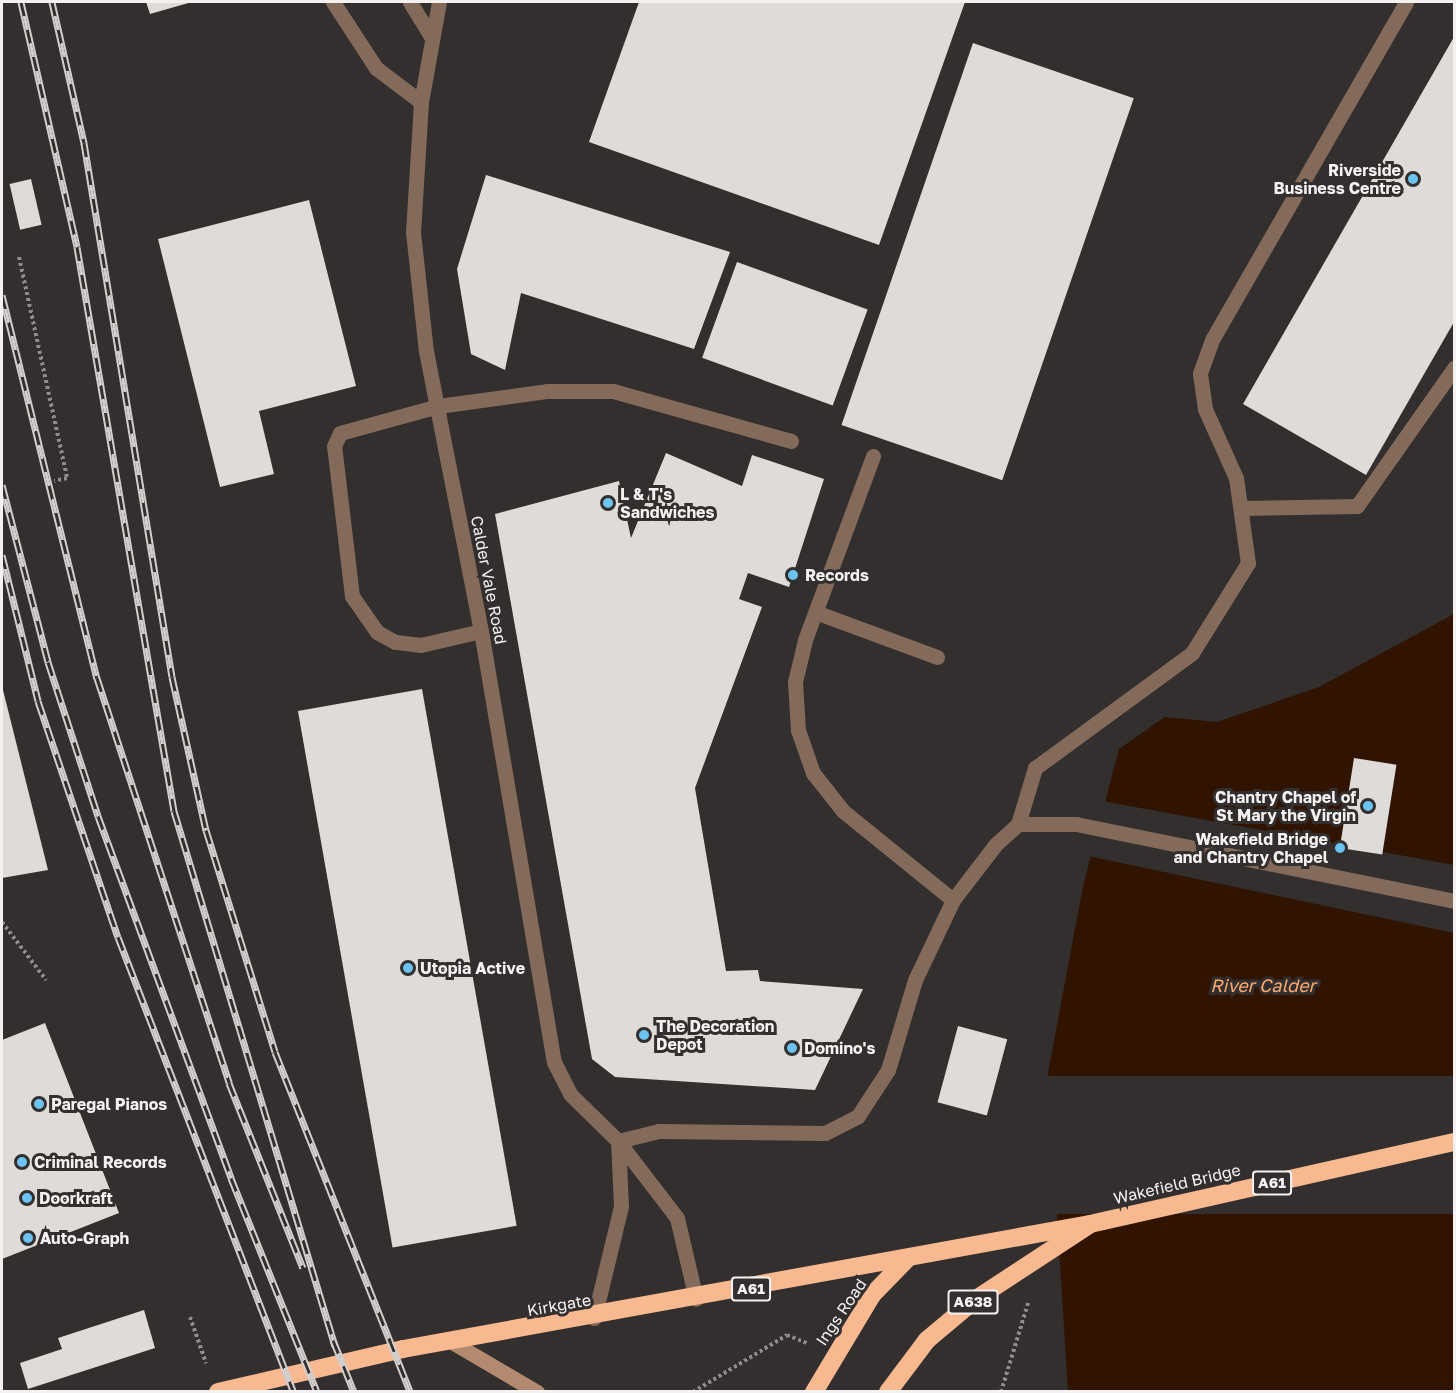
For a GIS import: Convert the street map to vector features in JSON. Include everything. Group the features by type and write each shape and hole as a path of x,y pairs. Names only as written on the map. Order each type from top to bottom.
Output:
{"highway":[{"name":"Wakefield Bridge","path":"907,1259 1041,1229 1090,1224 1455,1142"},
{"name":"A638","path":"893,1388 927,1340 1090,1224"},
{"name":"Kirkgate","path":"218,1392 452,1342 594,1318 907,1259"},
{"name":"Ings Road","path":"814,1392 872,1295 907,1259"}],"street":[{"path":"333,2 376,68 421,102"},
{"path":"410,2 432,38"},
{"name":"Calder Vale Road","path":"439,2 421,102 413,232 438,406 481,631 554,1062 570,1094 618,1141 677,1218 696,1299"},
{"path":"594,1318 621,1206 618,1141 659,1131 825,1132 858,1116 888,1070 915,980 953,900 996,844 1018,824 1035,768 1192,653 1248,562 1236,478 1205,409 1200,373 1213,338 1406,2"},
{"path":"1241,508 1357,506 1455,368"},
{"path":"481,631 421,645 395,642 377,632 352,596 334,446 340,433 438,406 548,391 613,391 791,441"},
{"path":"873,456 795,682 798,730 813,773 843,811 953,900"},
{"path":"818,613 937,657"},
{"path":"1018,824 1076,824 1455,901"},
{"path":"452,1342 537,1392"}],"path":[{"path":"19,257 67,478 54,481"},
{"path":"2,922 46,980"},
{"path":"1001,1392 1043,1256"},
{"path":"190,1317 209,1371"},
{"path":"436,1392 448,1392"}],"water":[{"name":"River Calder","path":"1454,614 1454,1391 1068,1391 1048,1073 1083,886 1119,749 1165,717 1217,722 1319,687"}],"pier":[{"path":"1102,801 1454,865 1454,933 1088,856"},
{"path":"1039,1076 1454,1076 1454,1214 1039,1214"}],"building":[{"path":"146,2 192,2 150,14"},
{"path":"639,2 965,2 879,245 589,142"},
{"name":"Riverside Business Centre","path":"1454,37 1454,322 1366,475 1243,404"},
{"path":"973,43 1134,98 1002,480 841,425"},
{"path":"486,175 730,252 694,349 521,293 505,370 471,354 457,269"},
{"path":"31,179 42,225 20,230 10,184"},
{"path":"309,200 356,386 259,411 274,474 220,487 158,239"},
{"path":"737,262 868,310 833,405 702,358"},
{"path":"666,453 742,486 752,455 824,479 789,587 748,573 739,599 762,607 695,788 726,971 758,970 760,981 863,989 815,1090 615,1077 592,1059 495,514 619,481 631,538"},
{"path":"2,686 48,870 2,878"},
{"name":"Utopia Active","path":"422,689 517,1226 393,1248 298,711"},
{"name":"Chantry Chapel of St Mary the Virgin","path":"1354,758 1396,765 1382,855 1340,848"},
{"path":"45,1023 119,1213 2,1259 2,1040"},
{"path":"958,1026 1007,1039 987,1116 938,1102"},
{"path":"144,1310 155,1348 28,1389 20,1363 62,1349 58,1338"}],"railway":[{"path":"21,2 77,247 174,811 335,1346"},
{"path":"52,2 84,143 172,677 206,830 275,1052 410,1392"},
{"path":"2,295 97,678 229,1083 303,1268"},
{"path":"2,485 48,662 98,816 231,1178 317,1392"},
{"path":"2,555 38,701 118,937 294,1392"},
{"path":"333,1340 354,1392"}],"place":[{"name":"Riverside Business Centre","path":"1413,179"},
{"name":"L & T's Sandwiches","path":"608,503"},
{"name":"Records","path":"793,575"},
{"name":"Chantry Chapel of St Mary the Virgin","path":"1368,806"},
{"name":"Wakefield Bridge and Chantry Chapel","path":"1340,848"},
{"name":"Utopia Active","path":"408,968"},
{"name":"The Decoration Depot","path":"644,1035"},
{"name":"Domino's","path":"792,1048"},
{"name":"Paregal Pianos","path":"39,1104"},
{"name":"Criminal Records","path":"22,1162"},
{"name":"Doorkraft","path":"27,1198"},
{"name":"Auto-Graph","path":"28,1238"}]}
